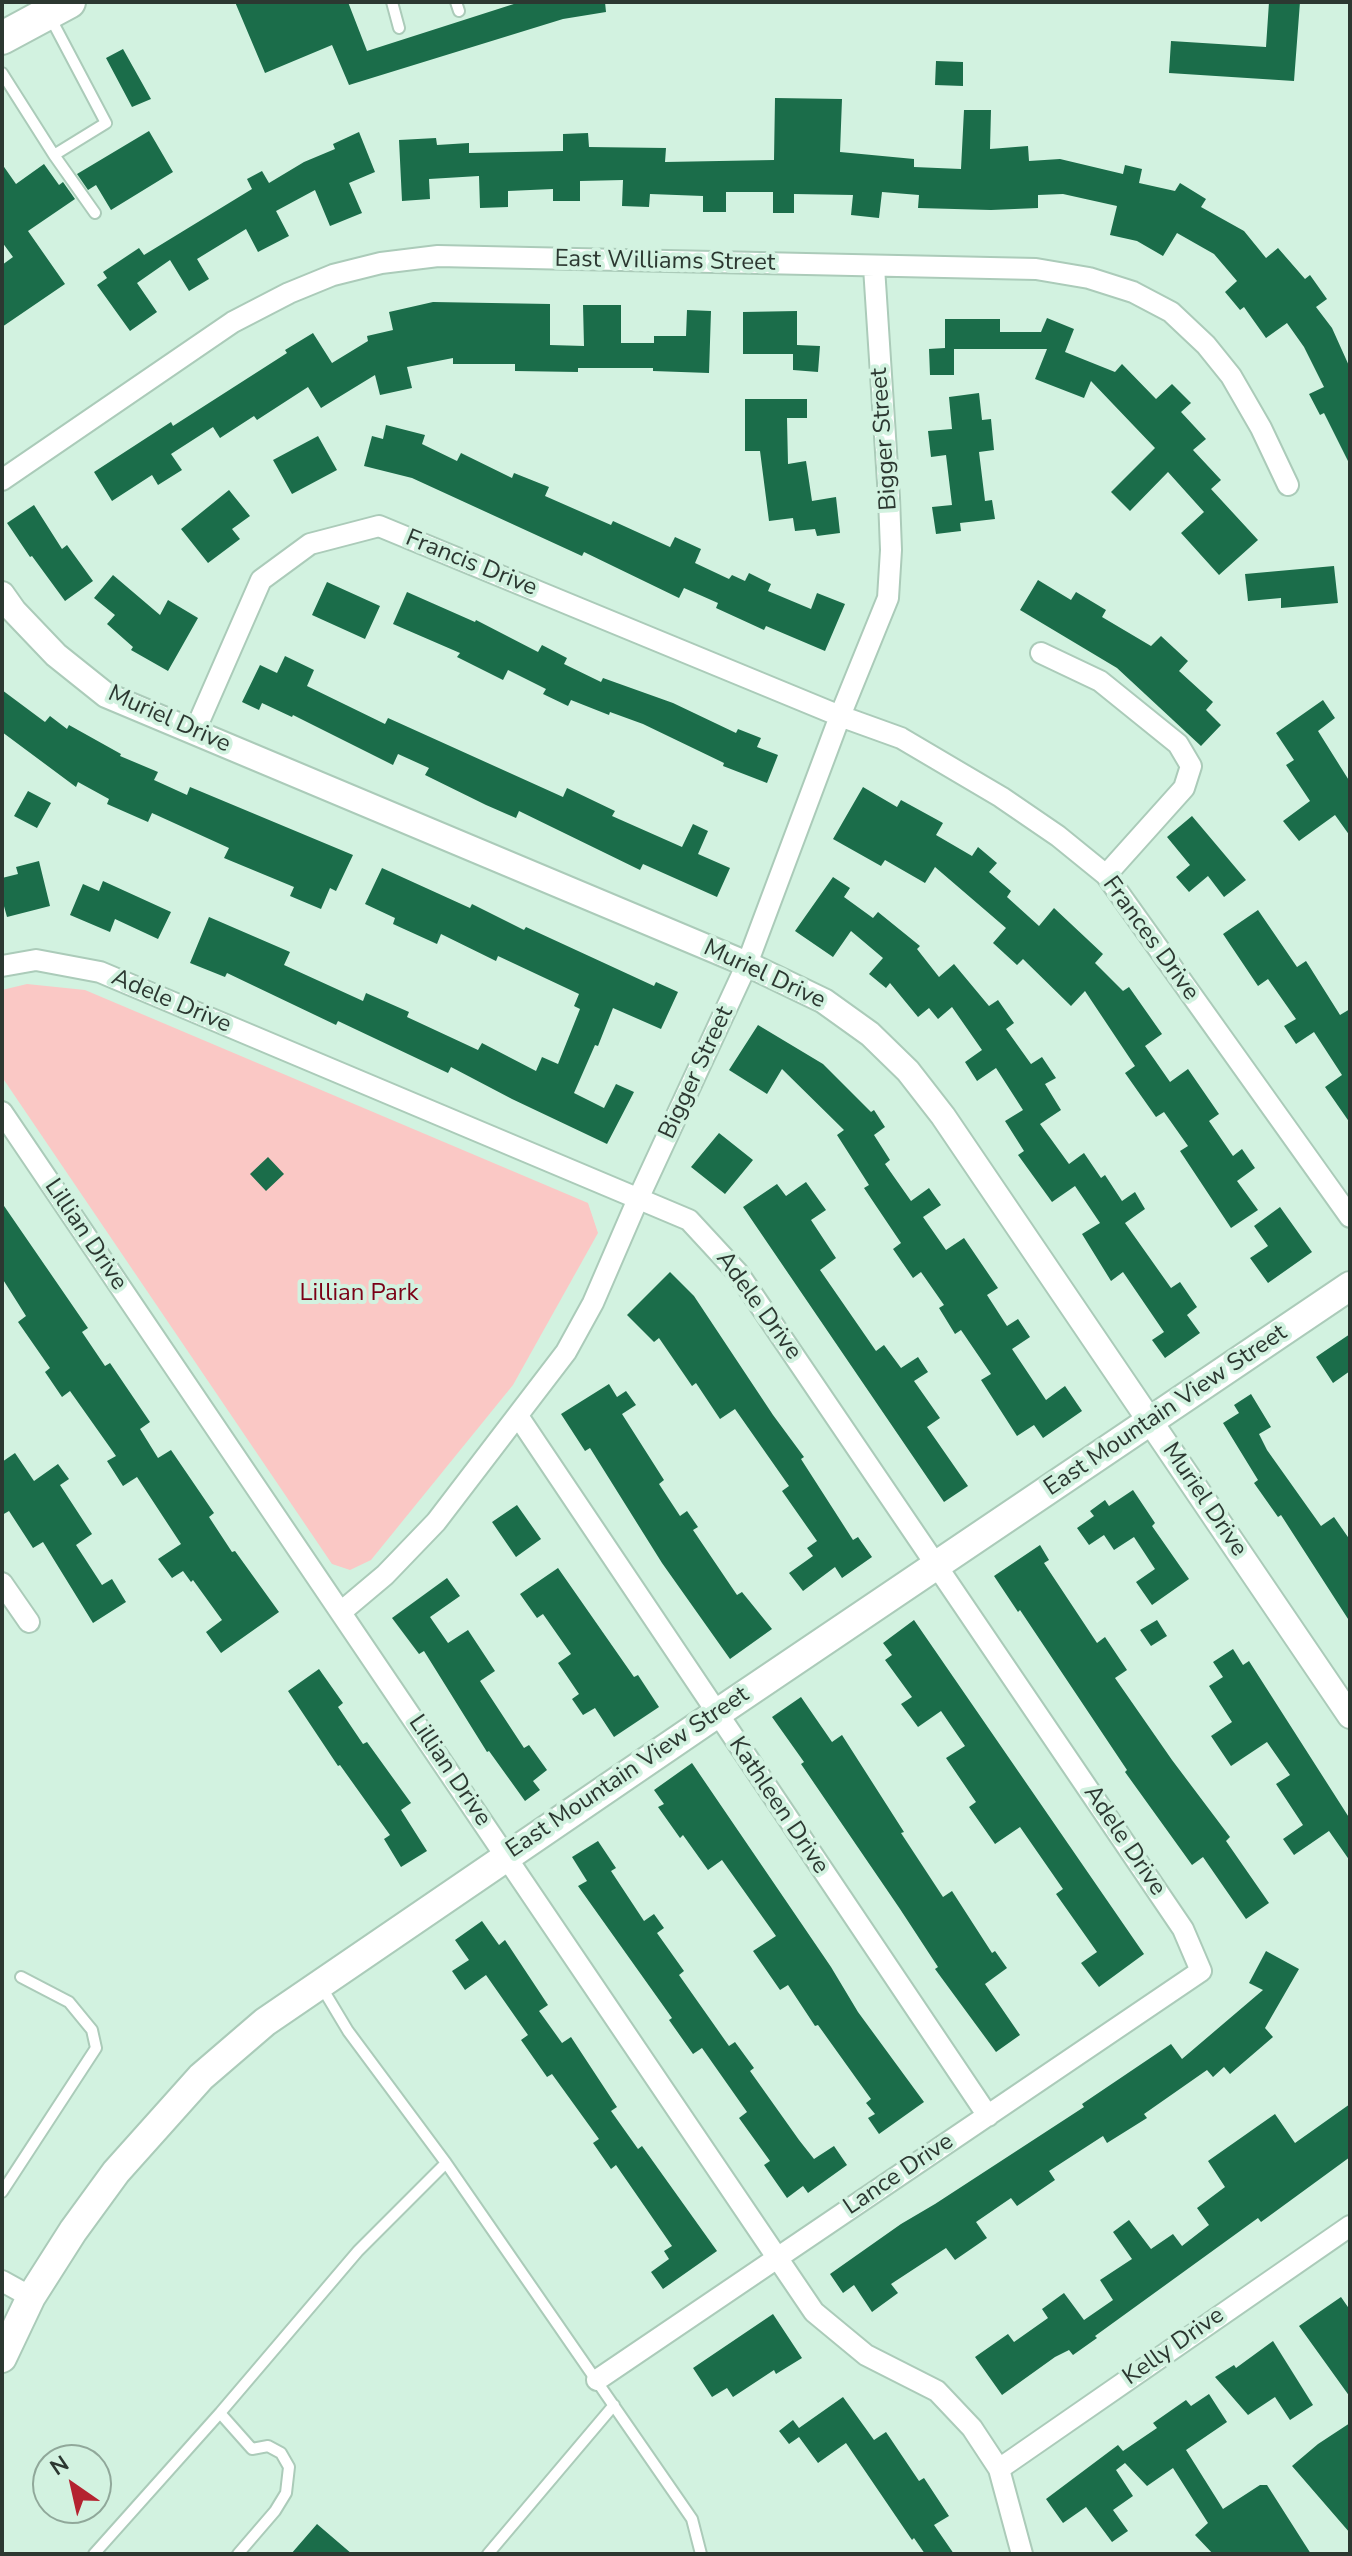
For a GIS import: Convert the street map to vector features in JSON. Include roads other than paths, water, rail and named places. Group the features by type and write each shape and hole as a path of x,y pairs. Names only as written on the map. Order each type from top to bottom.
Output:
{"main road":[{"path":"2,38 59,8"},
{"name":"East Mountain View Street","path":"2,2358 31,2297 116,2172 201,2077 265,2022 1350,1286"}],"street":[{"name":"East Williams Street","path":"2,480 233,322 289,293 333,275 381,263 438,256 1036,269 1089,278 1133,292 1171,312 1206,345 1231,376 1261,428 1288,485"},
{"name":"Bigger Street","path":"341,1612 385,1575 436,1522 566,1352 593,1303 747,964 888,598 889,498 874,267"},
{"name":"Francis Drive","path":"194,733 261,580 310,544 379,526 840,716"},
{"name":"Muriel Drive","path":"2,594 56,655 106,695 747,964 824,1001 870,1034 908,1071 943,1116 1350,1716"},
{"path":"1041,653 1100,681 1178,744 1191,766 1184,788 1106,875"},
{"name":"Frances Drive","path":"840,716 901,738 947,763 1058,836 1106,875 1350,1217"},
{"name":"Adele Drive","path":"2,966 36,960 100,972 689,1220 738,1273 938,1566 1183,1929 1201,1971"},
{"name":"Lillian Drive","path":"2,1112 814,2312 866,2355 937,2391 972,2428 999,2469 1022,2554"},
{"name":"Kathleen Drive","path":"518,1416 988,2116"},
{"path":"2,1583 29,1622"},
{"name":"Lance Drive","path":"597,2380 1201,1971"},
{"name":"Kelly Drive","path":"999,2469 1350,2226"},
{"path":"2,2281 31,2297"}],"lane":[{"path":"392,2 399,28"},
{"path":"54,155 106,123 59,8"},
{"path":"2,73 95,213"},
{"path":"2,2192 96,2048 92,2030 69,2002 21,1977"},
{"path":"320,1984 348,2031 446,2163 692,2519 701,2554"},
{"path":"94,2554 358,2251 446,2163"},
{"path":"488,2554 614,2405"},
{"path":"220,2413 252,2449 268,2446 281,2453 289,2467 286,2493 275,2511 238,2554"}],"park label":[{"name":"Lillian Park","path":"359,1294"}]}
